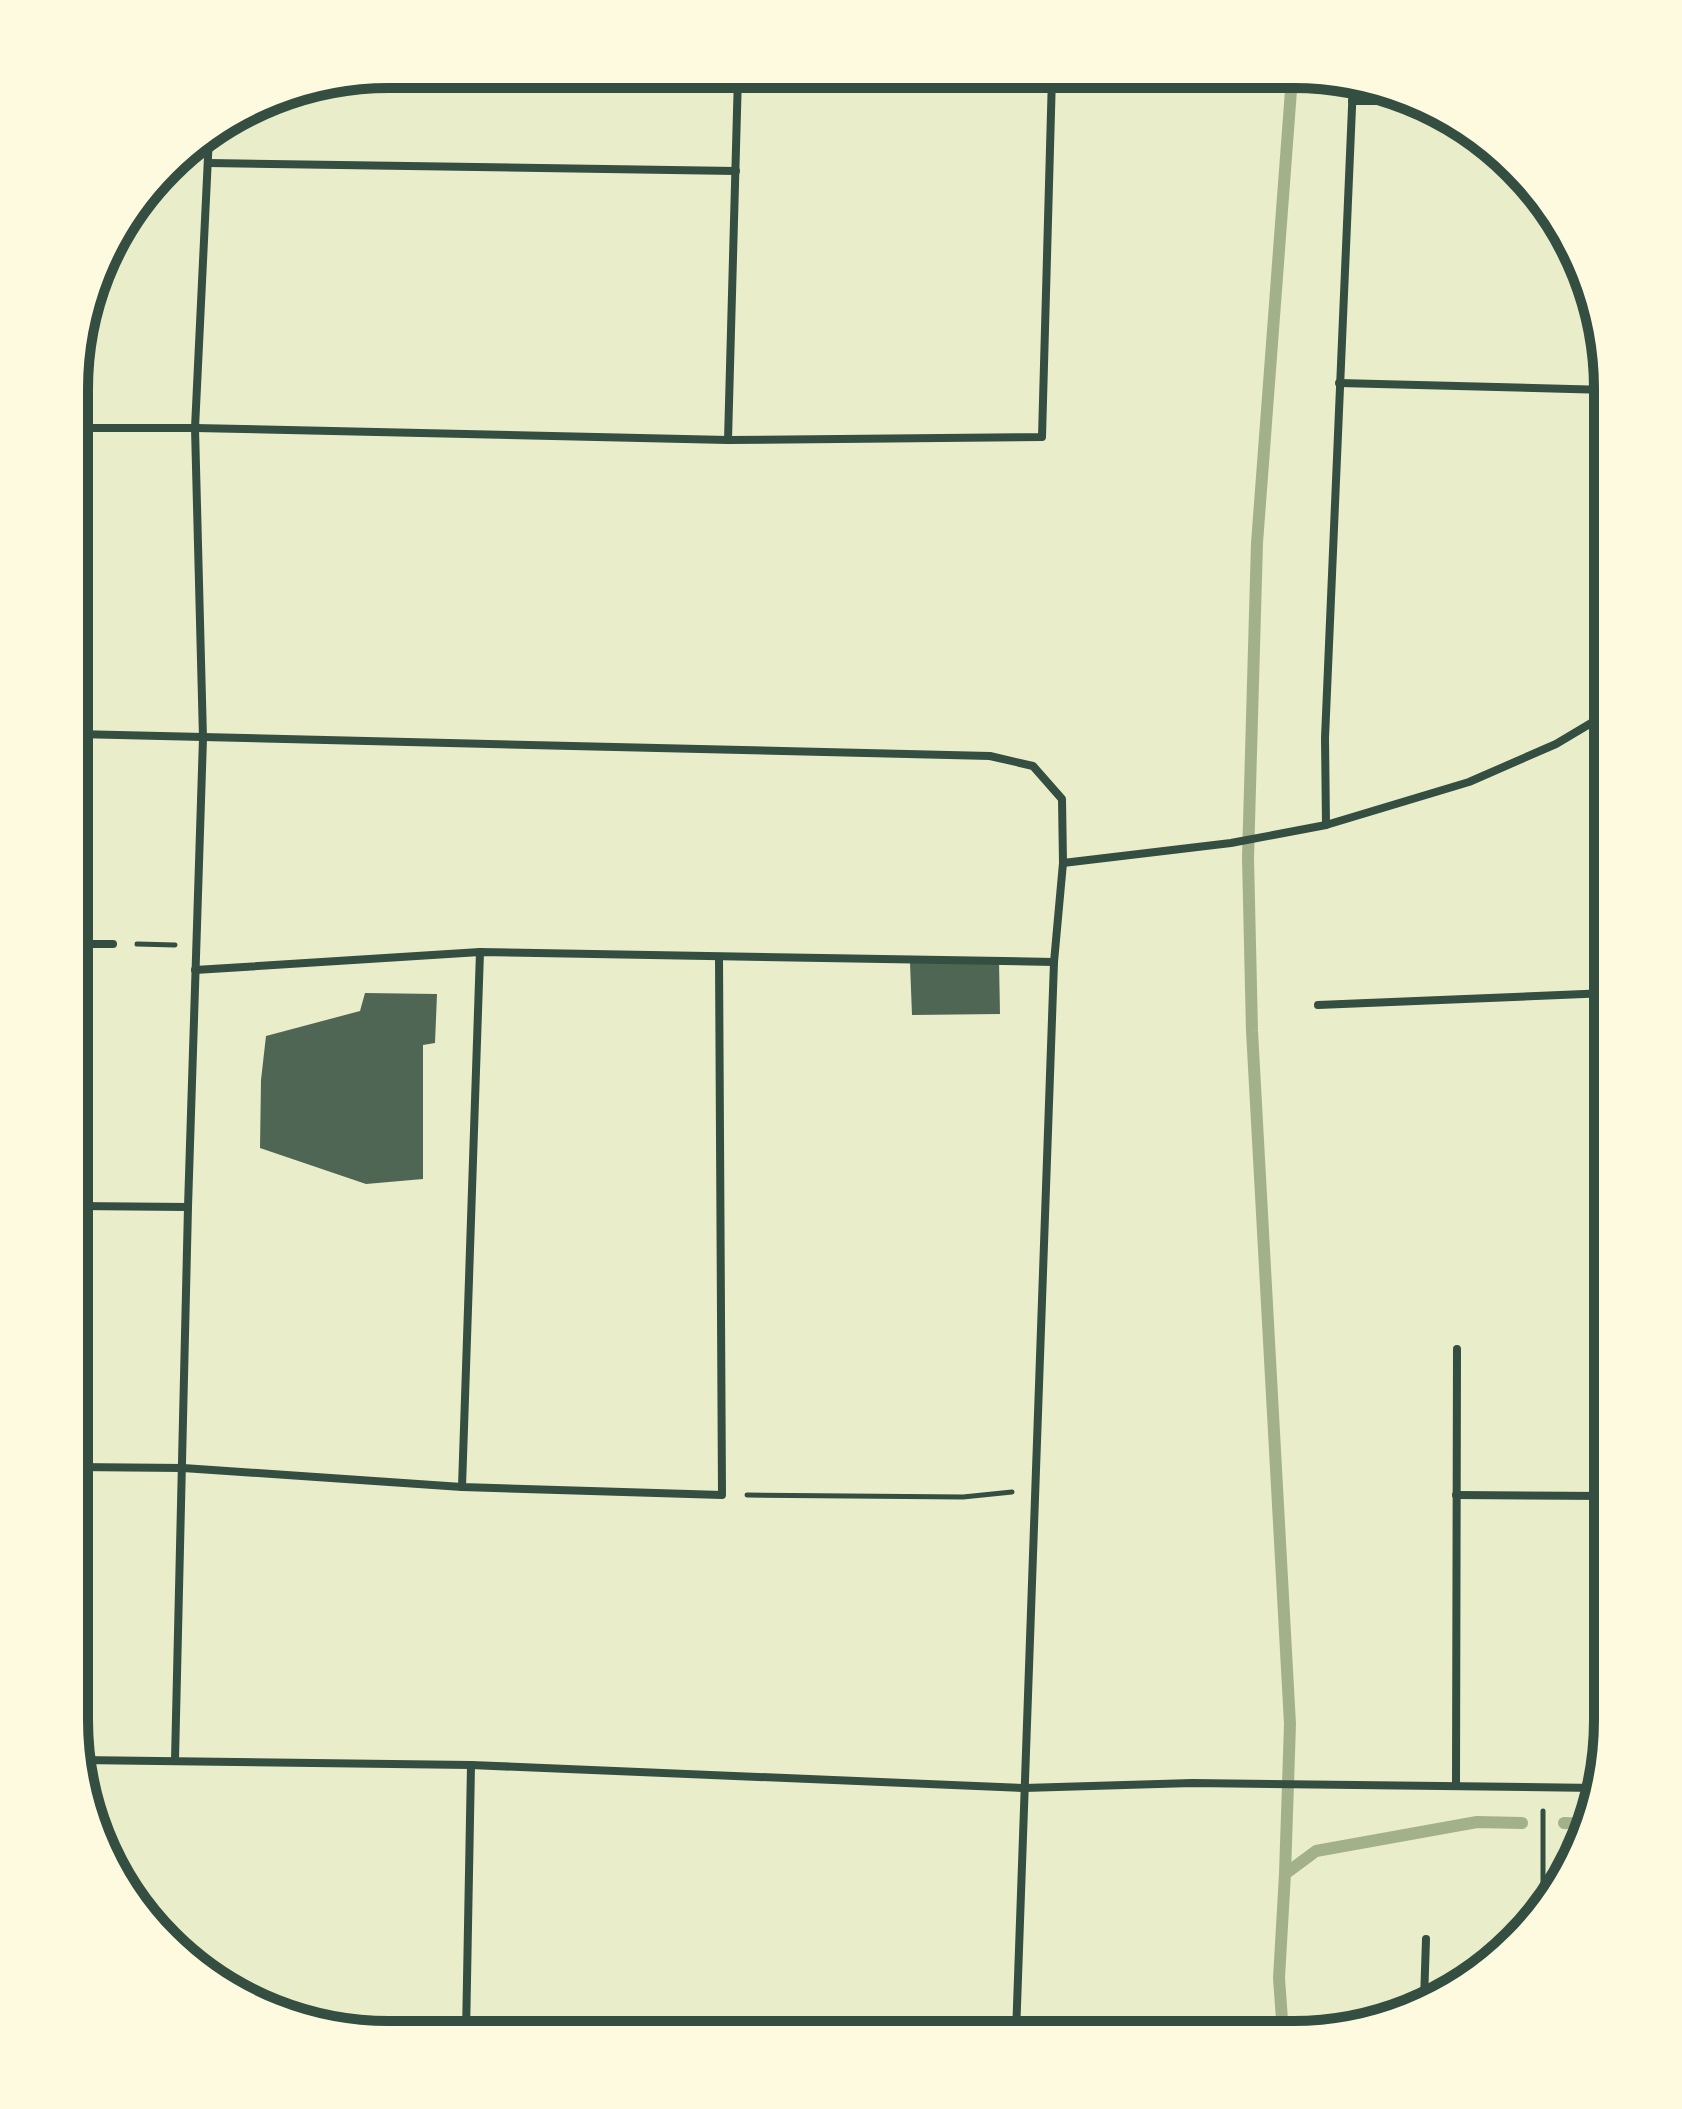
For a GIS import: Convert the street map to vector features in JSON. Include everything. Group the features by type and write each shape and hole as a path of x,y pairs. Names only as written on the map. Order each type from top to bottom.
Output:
{"street":[{"path":"728,440 738,88"},
{"path":"88,428 728,440 1042,437 1052,88"},
{"path":"1326,825 1325,738 1352,94"},
{"path":"1352,101 1380,101"},
{"path":"175,1760 203,738 195,428 209,148"},
{"path":"209,163 736,171"},
{"path":"1339,383 1594,390"},
{"path":"1063,863 1231,843 1326,825 1469,782 1556,744 1594,721"},
{"path":"88,734 990,756 1033,766 1062,799 1063,863 1054,962 1016,2021"},
{"path":"88,944 113,944"},
{"path":"195,970 480,952 1054,962"},
{"path":"462,1487 480,952"},
{"path":"88,1467 183,1468 462,1487 722,1495 719,957"},
{"path":"1318,1005 1594,994"},
{"path":"88,1206 188,1207"},
{"path":"1456,1785 1457,1349"},
{"path":"1456,1495 1594,1496"},
{"path":"91,1760 471,1765 1024,1788 1269,1783 1586,1788"},
{"path":"466,2021 471,1765"},
{"path":"1424,1991 1426,1939"}],"path":[{"path":"113,944 196,945"},
{"path":"722,1495 963,1497 1037,1490"},
{"path":"1542,1888 1543,1836"}],"building":[{"path":"999,962 1000,1014 912,1015 910,963"},
{"path":"365,993 437,994 435,1043 423,1045 423,1179 366,1184 260,1148 261,1080 266,1036 360,1011"}],"waterway":[{"path":"1285,1874 1290,1724 1252,1031 1248,858 1257,543 1291,88"},
{"path":"1282,2021 1279,1978 1285,1874 1316,1851 1477,1822 1522,1823"},
{"path":"1564,1823 1575,1823"}]}
